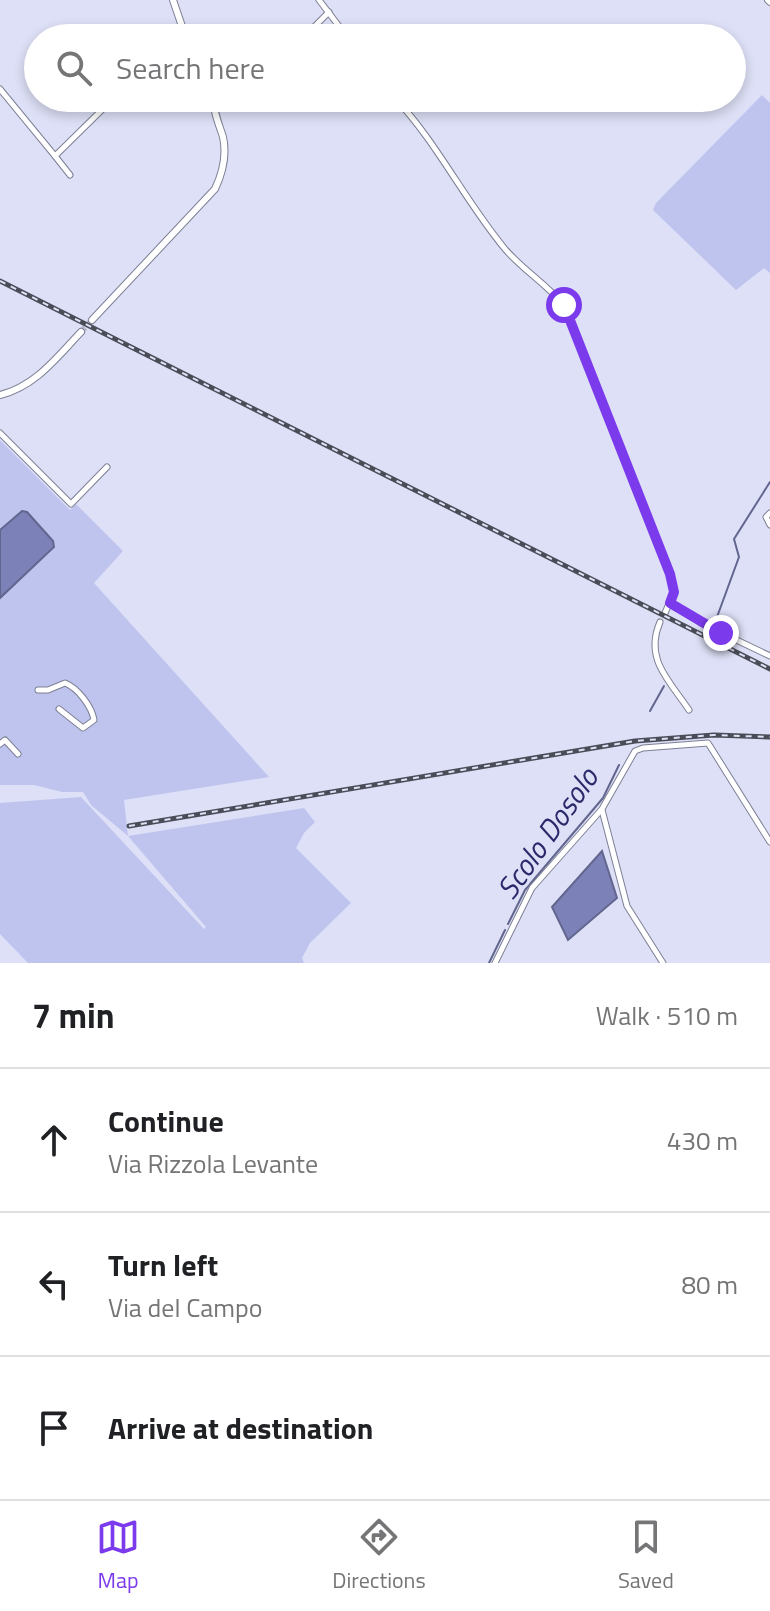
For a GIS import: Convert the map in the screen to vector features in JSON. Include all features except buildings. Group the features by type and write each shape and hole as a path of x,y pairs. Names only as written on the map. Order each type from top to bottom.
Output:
{"street":[{"path":"173,0 181,24"},
{"path":"319,0 338,24"},
{"path":"317,24 329,12"},
{"path":"0,89 70,175"},
{"path":"55,156 100,112"},
{"path":"92,320 215,189 224,153 214,112"},
{"path":"407,112 424,131 508,253 548,286 564,305 670,574 674,592 665,613"},
{"path":"0,395 34,380 81,332"},
{"path":"0,433 71,504 107,467"},
{"path":"770,513 766,517 770,525"},
{"path":"670,603 701,623 770,656"},
{"path":"660,622 653,644 654,653 660,668 689,710"},
{"path":"38,690 48,690 65,683 72,686 92,712 94,720 83,728 59,709"},
{"path":"0,744 5,740 18,754"},
{"path":"495,963 532,888 602,809 635,751 708,743 770,842"},
{"path":"602,809 627,906 663,963"}],"shaded area":[{"path":"762,95 770,103 770,273 764,268 736,290 653,210 656,203"},
{"path":"0,440 70,510 76,504 123,551 94,583 269,777 124,800 128,836 91,805 83,792 62,792 34,785 0,785"},
{"path":"22,511 27,512 53,541 54,547 0,598 0,530"},
{"path":"81,797 204,929 206,927 128,836 304,808 315,822 296,848 351,903 310,943 302,958 304,963 28,963 0,934 0,803"},
{"path":"602,851 617,898 568,940 552,907"}],"waterway":[{"name":"Scolo Dosolo","path":"717,617 739,557 734,539 770,482"},
{"name":"Scolo Dosolo","path":"650,711 664,686"},
{"name":"Scolo Dosolo","path":"508,924 525,890 603,798 619,765"},
{"name":"Scolo Dosolo","path":"489,963 505,930"}],"tunnel":[{"path":"81,332 92,320"}],"railway":[{"path":"0,281 770,669"},
{"path":"129,826 635,741 714,735 770,737"}],"route":[{"path":"564,305 674,584 670,603 721,633"}]}
